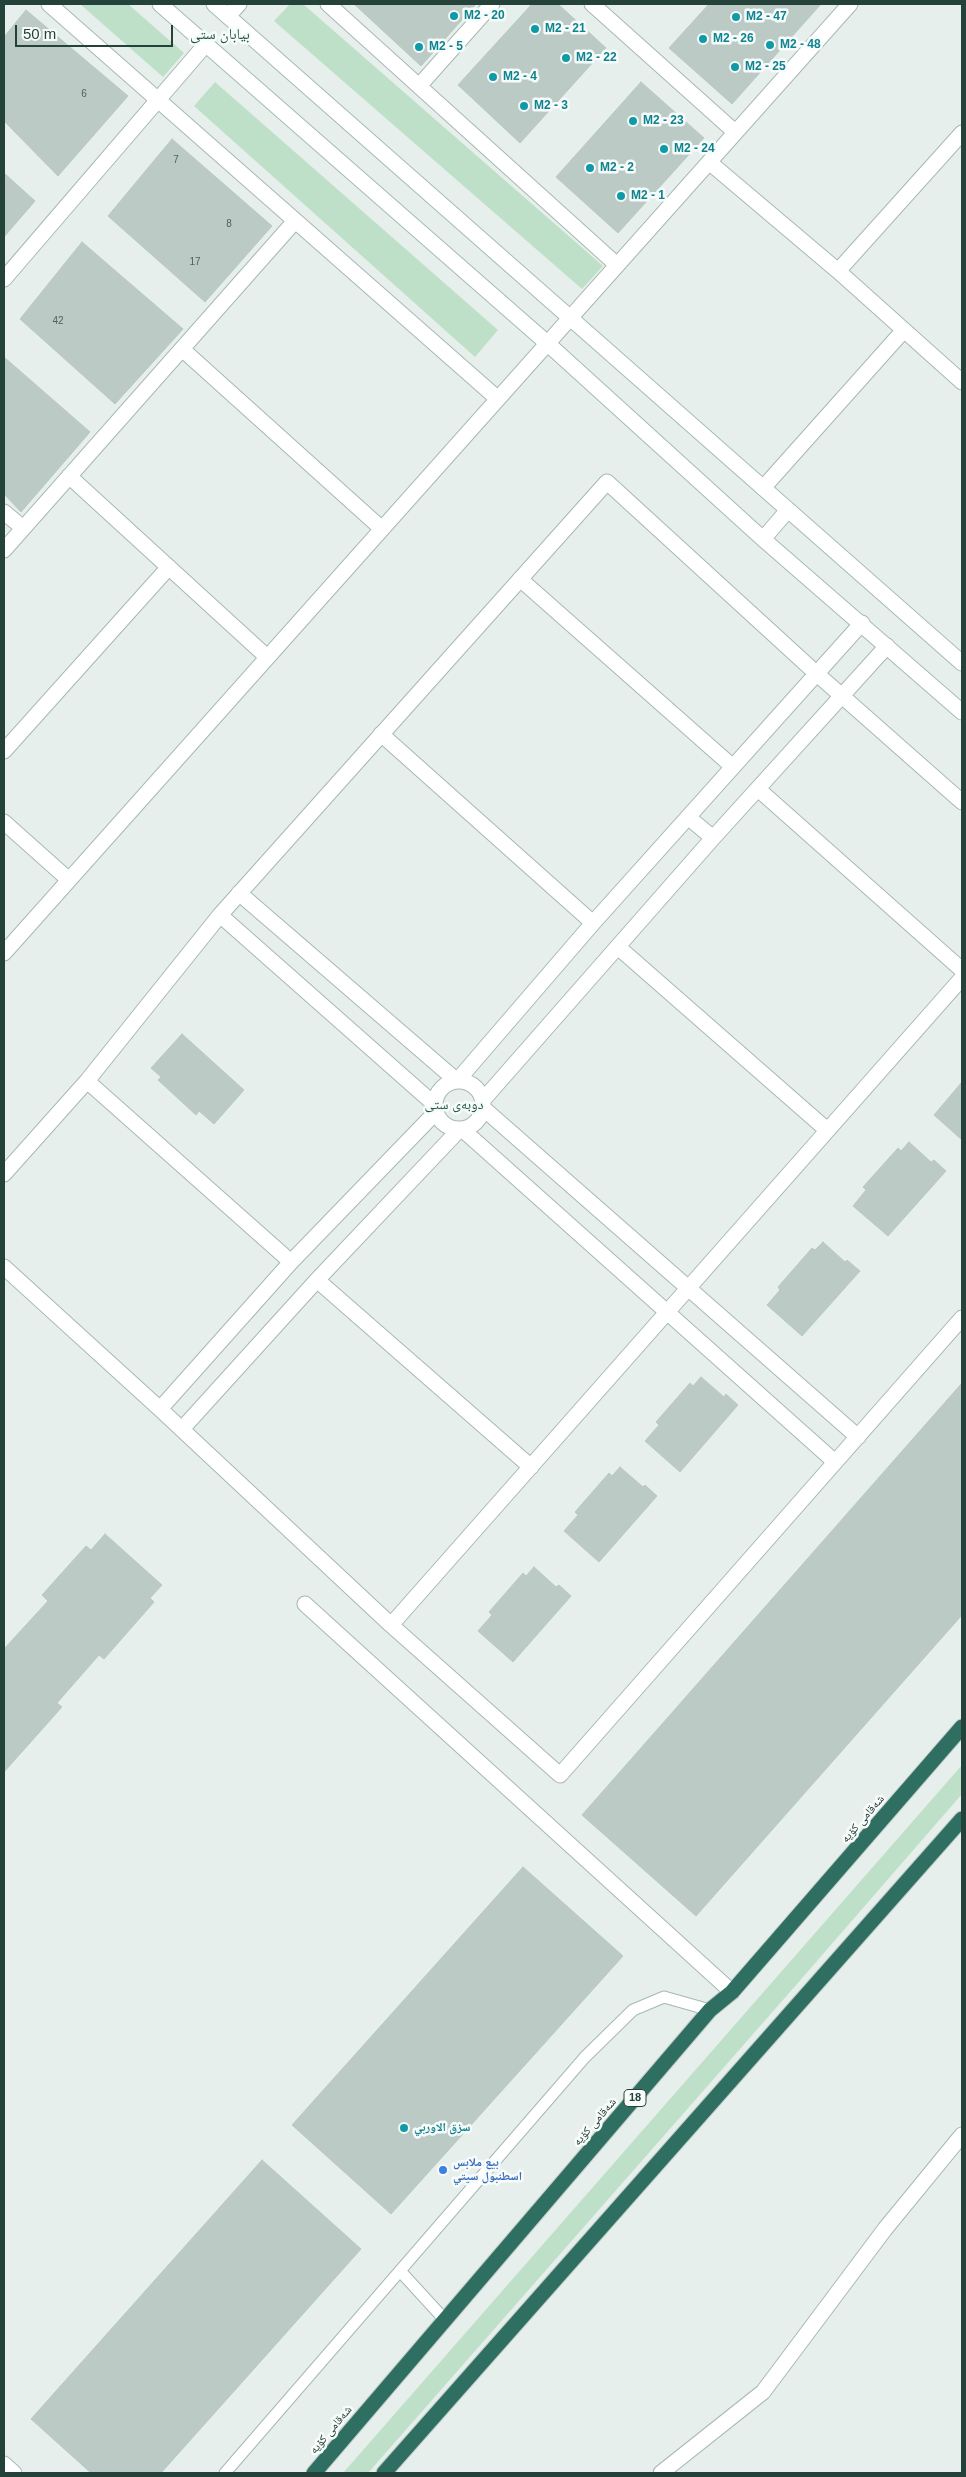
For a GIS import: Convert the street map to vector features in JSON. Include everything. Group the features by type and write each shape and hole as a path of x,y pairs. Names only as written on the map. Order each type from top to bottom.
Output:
{"highway":[{"name":"شەقامی کۆیە","path":"314,2473 710,2010 732,1992 962,1727"},
{"path":"384,2473 962,1820"}],"street":[{"path":"49,4 498,399"},
{"path":"160,4 547,343 764,539 962,712"},
{"path":"214,4 962,663"},
{"path":"228,16 239,4"},
{"path":"328,4 617,265"},
{"path":"419,86 492,4"},
{"path":"592,4 736,132"},
{"path":"4,953 848,4"},
{"path":"4,279 206,44"},
{"path":"838,271 962,133"},
{"path":"709,162 838,271 962,382"},
{"path":"4,550 295,221"},
{"path":"763,488 904,330"},
{"path":"182,349 382,529"},
{"path":"69,476 267,657"},
{"path":"4,1174 87,1081 220,915 607,482 816,674 962,802"},
{"path":"764,539 788,510"},
{"path":"4,512 23,528"},
{"path":"4,751 169,567"},
{"path":"520,579 733,767"},
{"path":"160,1409 291,1262 435,1108 439,1091 444,1086 457,1081 593,922 862,624"},
{"path":"182,1430 317,1280 461,1130 477,1122 483,1104 713,838 886,646"},
{"path":"381,734 593,922"},
{"path":"758,789 962,970"},
{"path":"688,817 713,838"},
{"path":"4,822 69,880"},
{"path":"240,893 457,1081 470,1084 480,1094 483,1104 688,1289 858,1436"},
{"path":"220,915 435,1108 442,1123 461,1130 835,1462"},
{"path":"618,947 827,1130"},
{"path":"391,1625 962,978"},
{"path":"87,1081 291,1262"},
{"path":"4,1266 391,1625 560,1775 962,1318"},
{"path":"317,1280 531,1467"},
{"path":"305,1604 732,1992"},
{"path":"661,2473 763,2392 885,2229 962,2135"},
{"path":"4,2464 14,2473"}],"lane":[{"path":"225,2473 401,2272 585,2057 633,2010 664,1997 710,2010"},
{"path":"401,2272 445,2320"}],"green space":[{"path":"80,4 128,4 184,53 163,77"},
{"path":"290,4 303,4 603,266 582,289 274,21"},
{"path":"215,82 498,330 475,357 194,106"},
{"path":"962,1765 962,1794 797,1984 368,2473 343,2473"}],"building":[{"name":"M2 - 5","path":"354,4 476,4 421,66"},
{"path":"532,4 558,4 606,48 520,143 458,85"},
{"path":"709,4 821,4 732,104 669,48"},
{"path":"26,10 128,96 58,176 4,121 4,37"},
{"path":"641,82 704,138 618,233 556,177"},
{"path":"172,139 272,226 205,302 108,216"},
{"path":"4,173 35,201 4,237"},
{"path":"82,242 183,329 115,404 20,319"},
{"path":"4,357 90,432 21,512 4,494"},
{"path":"182,1034 244,1090 214,1124 199,1111 196,1115 158,1080 161,1077 151,1068"},
{"path":"962,1082 962,1140 934,1115"},
{"path":"909,1142 931,1162 934,1160 946,1171 888,1236 853,1206 866,1190 863,1187 898,1148 901,1151"},
{"path":"823,1242 845,1262 847,1260 860,1271 802,1336 767,1305 780,1290 778,1287 812,1248 815,1250"},
{"path":"701,1377 724,1397 726,1394 738,1405 680,1472 645,1441 659,1425 656,1422 690,1383 693,1386"},
{"path":"962,1383 962,1615 696,1916 582,1815"},
{"path":"620,1467 643,1487 645,1485 657,1496 599,1562 564,1531 578,1515 575,1512 609,1473 612,1476"},
{"path":"105,1534 162,1585 150,1598 154,1602 104,1659 99,1655 57,1703 62,1707 4,1772 4,1649 48,1601 42,1595 86,1546 91,1550"},
{"path":"534,1567 556,1587 559,1585 571,1596 513,1662 478,1631 492,1615 489,1612 523,1573 526,1576"},
{"path":"523,1867 623,1956 391,2214 292,2125"},
{"path":"262,2160 361,2249 161,2473 91,2473 31,2419"}],"place":[{"name":"M2 - 20","path":"454,16"},
{"name":"M2 - 47","path":"736,17"},
{"name":"M2 - 21","path":"535,29"},
{"name":"M2 - 26","path":"703,39"},
{"name":"M2 - 48","path":"770,45"},
{"name":"M2 - 5","path":"419,47"},
{"name":"M2 - 22","path":"566,58"},
{"name":"M2 - 25","path":"735,67"},
{"name":"M2 - 4","path":"493,77"},
{"name":"M2 - 3","path":"524,106"},
{"name":"M2 - 23","path":"633,121"},
{"name":"M2 - 24","path":"664,149"},
{"name":"M2 - 2","path":"590,168"},
{"name":"M2 - 1","path":"621,196"},
{"name":"سزق الاوربي","path":"404,2128"},
{"name":"بيع ملابس اسطنبول سيتي","path":"443,2170"}],"district":[{"name":"بیابان ستی","path":"220,35"},
{"name":"دوبه‌ی ستی","path":"454,1105"}]}
